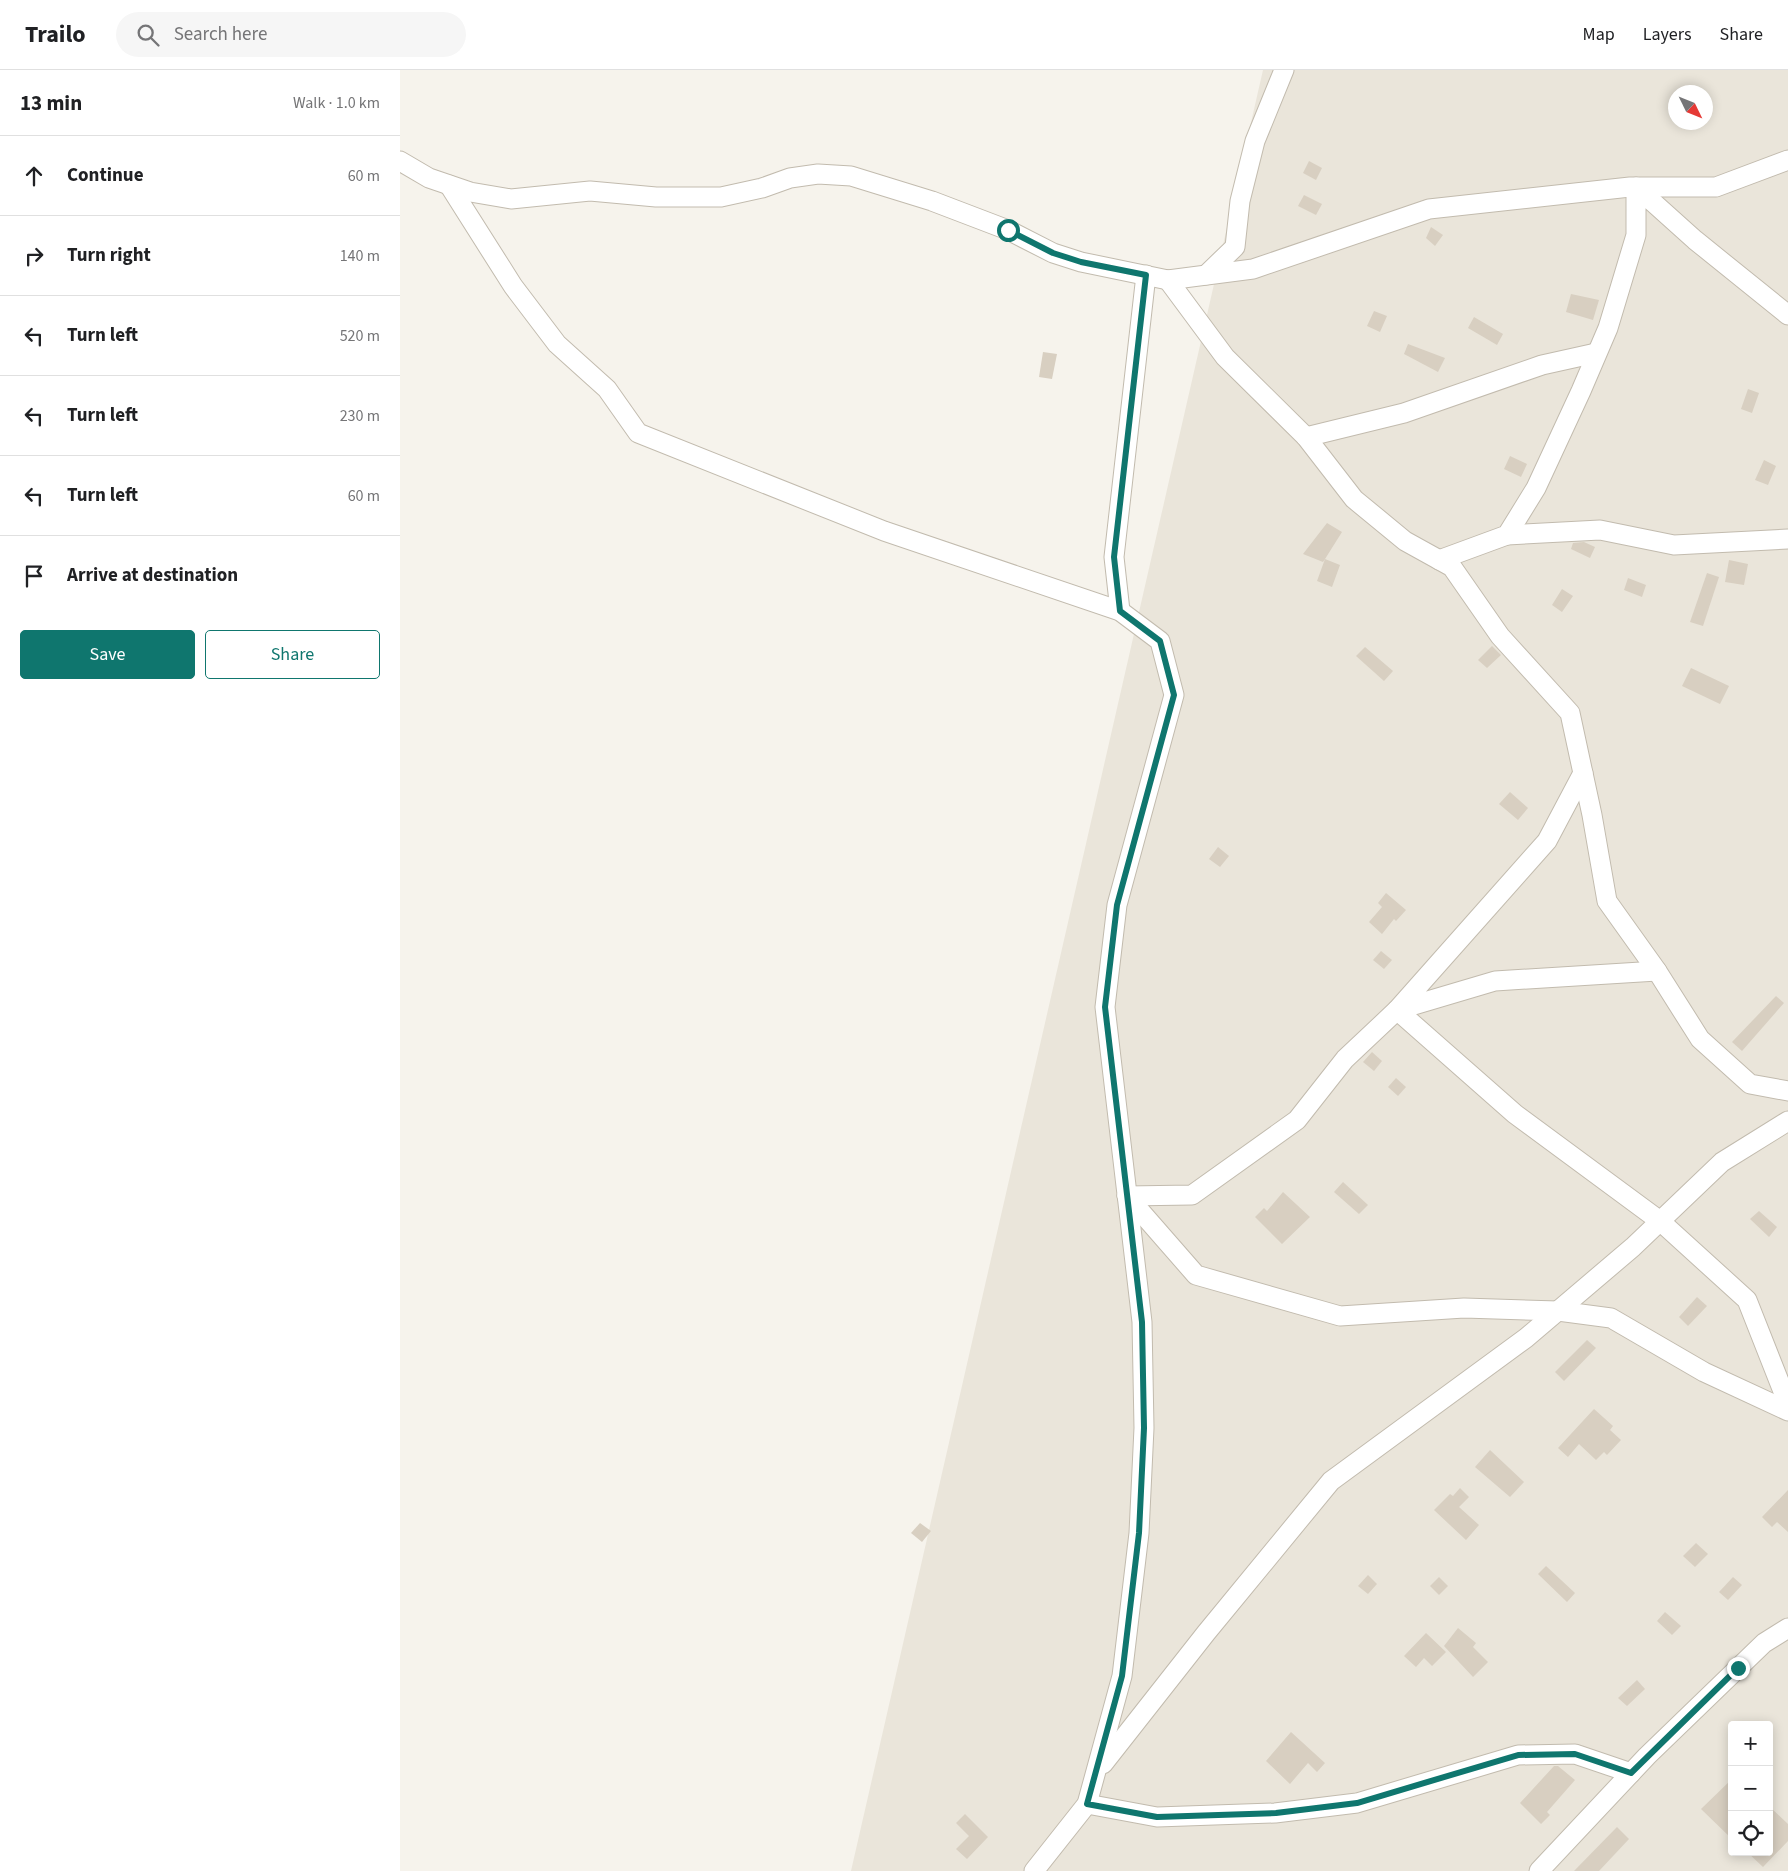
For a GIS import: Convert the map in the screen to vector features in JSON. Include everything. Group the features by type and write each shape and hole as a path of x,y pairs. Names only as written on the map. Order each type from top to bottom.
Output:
{"street":[{"path":"1206,275 1235,247 1240,201 1255,141 1284,70"},
{"path":"400,161 430,178 449,185 470,192 511,199 590,190 656,197 721,197 762,188 790,178 818,174 851,176 932,201 1008,230 1053,253 1081,262 1168,280 1253,269 1429,209 1636,187 1716,186 1788,160"},
{"path":"449,185 514,286 557,344 607,389 638,433 884,531 1120,611 1160,641 1174,695 1117,905 1105,1007 1142,1322 1144,1428 1139,1533 1122,1676 1087,1804 1034,1871"},
{"path":"1636,187 1694,240 1788,315"},
{"path":"1507,535 1536,488 1582,391 1596,353 1608,328 1636,235 1636,187"},
{"path":"1120,611 1114,557 1146,275"},
{"path":"1168,280 1224,357 1306,437 1354,499 1405,541 1452,567 1500,636 1570,713 1607,900 1658,971 1700,1039 1750,1084 1788,1091"},
{"path":"1306,437 1404,413 1542,365 1596,353"},
{"path":"1440,560 1507,535 1600,530 1674,545 1788,539"},
{"path":"1127,1196 1192,1195 1297,1120 1345,1058 1397,1010 1547,840 1583,772"},
{"path":"1397,1010 1495,981 1658,971"},
{"path":"1397,1010 1515,1114 1660,1221 1748,1300 1788,1404"},
{"path":"1096,1772 1206,1633 1332,1481 1526,1338 1660,1221 1722,1162 1788,1121"},
{"path":"1127,1196 1196,1275 1340,1316 1464,1308 1558,1311 1611,1318 1704,1372 1788,1412"},
{"path":"1539,1871 1631,1773 1764,1644 1788,1628"},
{"path":"1087,1804 1157,1817 1276,1813 1357,1803 1518,1755 1575,1754 1631,1773"}],"shaded area":[{"path":"1263,70 1788,70 1788,1871 851,1871"}],"building":[{"path":"1309,161 1322,168 1316,180 1303,173"},
{"path":"1304,195 1322,204 1316,215 1298,206"},
{"path":"1431,227 1443,235 1435,246 1426,238"},
{"path":"1571,294 1599,300 1593,320 1566,312"},
{"path":"1374,311 1387,316 1380,332 1367,326"},
{"path":"1474,317 1503,334 1497,345 1468,328"},
{"path":"1408,344 1445,358 1438,372 1404,354"},
{"path":"1043,352 1057,354 1052,379 1039,377"},
{"path":"1748,389 1759,393 1752,413 1741,409"},
{"path":"1510,456 1527,464 1521,477 1504,469"},
{"path":"1764,460 1776,466 1768,485 1755,480"},
{"path":"1327,523 1342,532 1323,562 1303,554"},
{"path":"1584,542 1595,547 1590,558 1571,549 1573,543"},
{"path":"1325,559 1340,565 1332,587 1317,581"},
{"path":"1729,560 1748,564 1744,585 1725,582"},
{"path":"1707,573 1719,577 1703,626 1690,622"},
{"path":"1628,578 1646,585 1642,597 1624,590"},
{"path":"1562,589 1573,596 1562,612 1552,605"},
{"path":"1492,646 1501,655 1487,668 1478,660"},
{"path":"1365,647 1393,671 1384,681 1356,656"},
{"path":"1691,668 1729,686 1720,704 1682,686"},
{"path":"1510,792 1528,808 1518,820 1499,804"},
{"path":"1218,847 1229,856 1220,867 1209,859"},
{"path":"1386,893 1406,910 1396,921 1394,919 1382,934 1369,922 1382,907 1378,903"},
{"path":"1381,951 1392,960 1384,969 1373,960"},
{"path":"1776,996 1784,1003 1742,1051 1732,1042"},
{"path":"1372,1052 1382,1061 1374,1071 1363,1062"},
{"path":"1396,1078 1406,1087 1398,1096 1388,1087"},
{"path":"1343,1182 1368,1205 1359,1214 1334,1192"},
{"path":"1283,1192 1310,1217 1282,1244 1255,1217 1264,1208 1267,1211"},
{"path":"1759,1211 1777,1227 1769,1237 1750,1219"},
{"path":"1697,1297 1707,1306 1688,1326 1679,1317"},
{"path":"1587,1340 1596,1348 1564,1381 1555,1372"},
{"path":"1594,1409 1613,1426 1610,1430 1621,1440 1607,1455 1604,1452 1596,1460 1579,1444 1568,1457 1558,1448"},
{"path":"1490,1450 1524,1482 1510,1497 1475,1467"},
{"path":"1460,1488 1469,1497 1459,1507 1479,1525 1466,1540 1434,1510 1450,1494 1453,1496"},
{"path":"1788,1490 1788,1532 1777,1522 1772,1527 1762,1517"},
{"path":"920,1523 931,1531 922,1542 911,1533"},
{"path":"1696,1543 1708,1554 1695,1567 1683,1556"},
{"path":"1546,1566 1575,1593 1567,1602 1538,1574"},
{"path":"1368,1575 1377,1584 1368,1594 1358,1586"},
{"path":"1439,1577 1448,1586 1439,1595 1430,1586"},
{"path":"1733,1577 1742,1585 1728,1600 1719,1592"},
{"path":"1665,1612 1681,1626 1672,1635 1657,1621"},
{"path":"1458,1628 1476,1643 1473,1647 1488,1662 1473,1677 1444,1646"},
{"path":"1426,1633 1446,1652 1432,1666 1424,1658 1416,1667 1404,1656"},
{"path":"1637,1680 1645,1689 1627,1706 1618,1698"},
{"path":"1291,1732 1325,1763 1317,1772 1308,1763 1290,1784 1266,1761"},
{"path":"1554,1766 1558,1766 1575,1780 1547,1812 1550,1815 1541,1824 1520,1803"},
{"path":"1728,1783 1728,1835 1701,1809"},
{"path":"1773,1810 1788,1824 1788,1841 1763,1867 1751,1856 1773,1856"},
{"path":"965,1814 988,1837 967,1859 956,1849 969,1836 956,1823"},
{"path":"1617,1827 1629,1839 1599,1871 1574,1871"}],"route":[{"path":"1008,230 1053,253 1081,262 1146,275 1114,557 1120,611 1160,641 1174,695 1117,905 1105,1007 1142,1322 1144,1428 1139,1533 1122,1676 1108,1734 1087,1804 1157,1817 1276,1813 1357,1803 1518,1755 1575,1754 1631,1773 1646,1756 1738,1668"}]}
